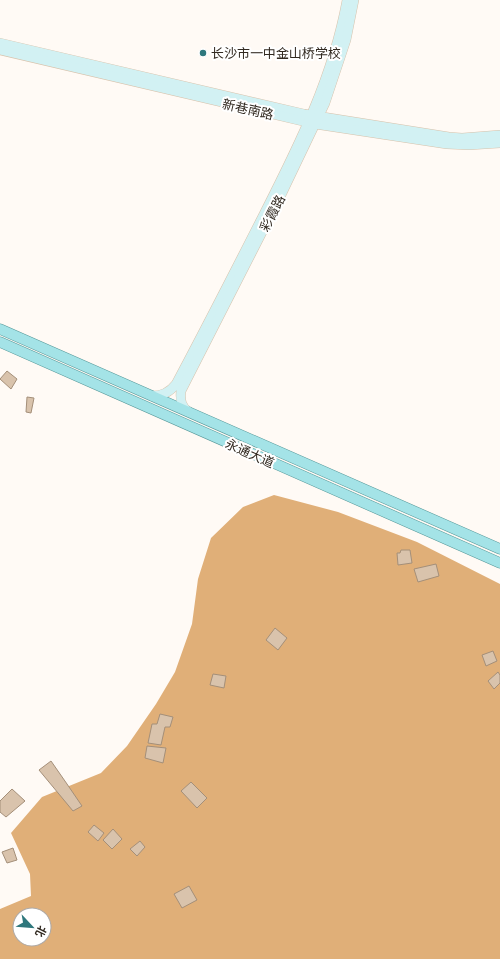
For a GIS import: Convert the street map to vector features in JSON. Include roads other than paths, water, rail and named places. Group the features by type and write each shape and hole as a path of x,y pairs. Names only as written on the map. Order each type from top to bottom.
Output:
{"main road":[{"name":"彩霞路","path":"193,415 186,410 182,404 180,398 181,391 281,195 314,120 329,72 348,0"},
{"name":"彩霞路","path":"150,396 164,395 176,384 314,120 333,82 344,47 354,0"},
{"name":"新巷南路","path":"0,43 314,120 449,137 462,138 500,135"},
{"name":"新巷南路","path":"0,50 314,120 447,144 468,146 500,143"},
{"name":"永通大道","path":"0,329 500,549"},
{"name":"永通大道","path":"0,342 500,564"}],"place":[{"name":"长沙市一中金山桥学校","path":"203,53"}]}
